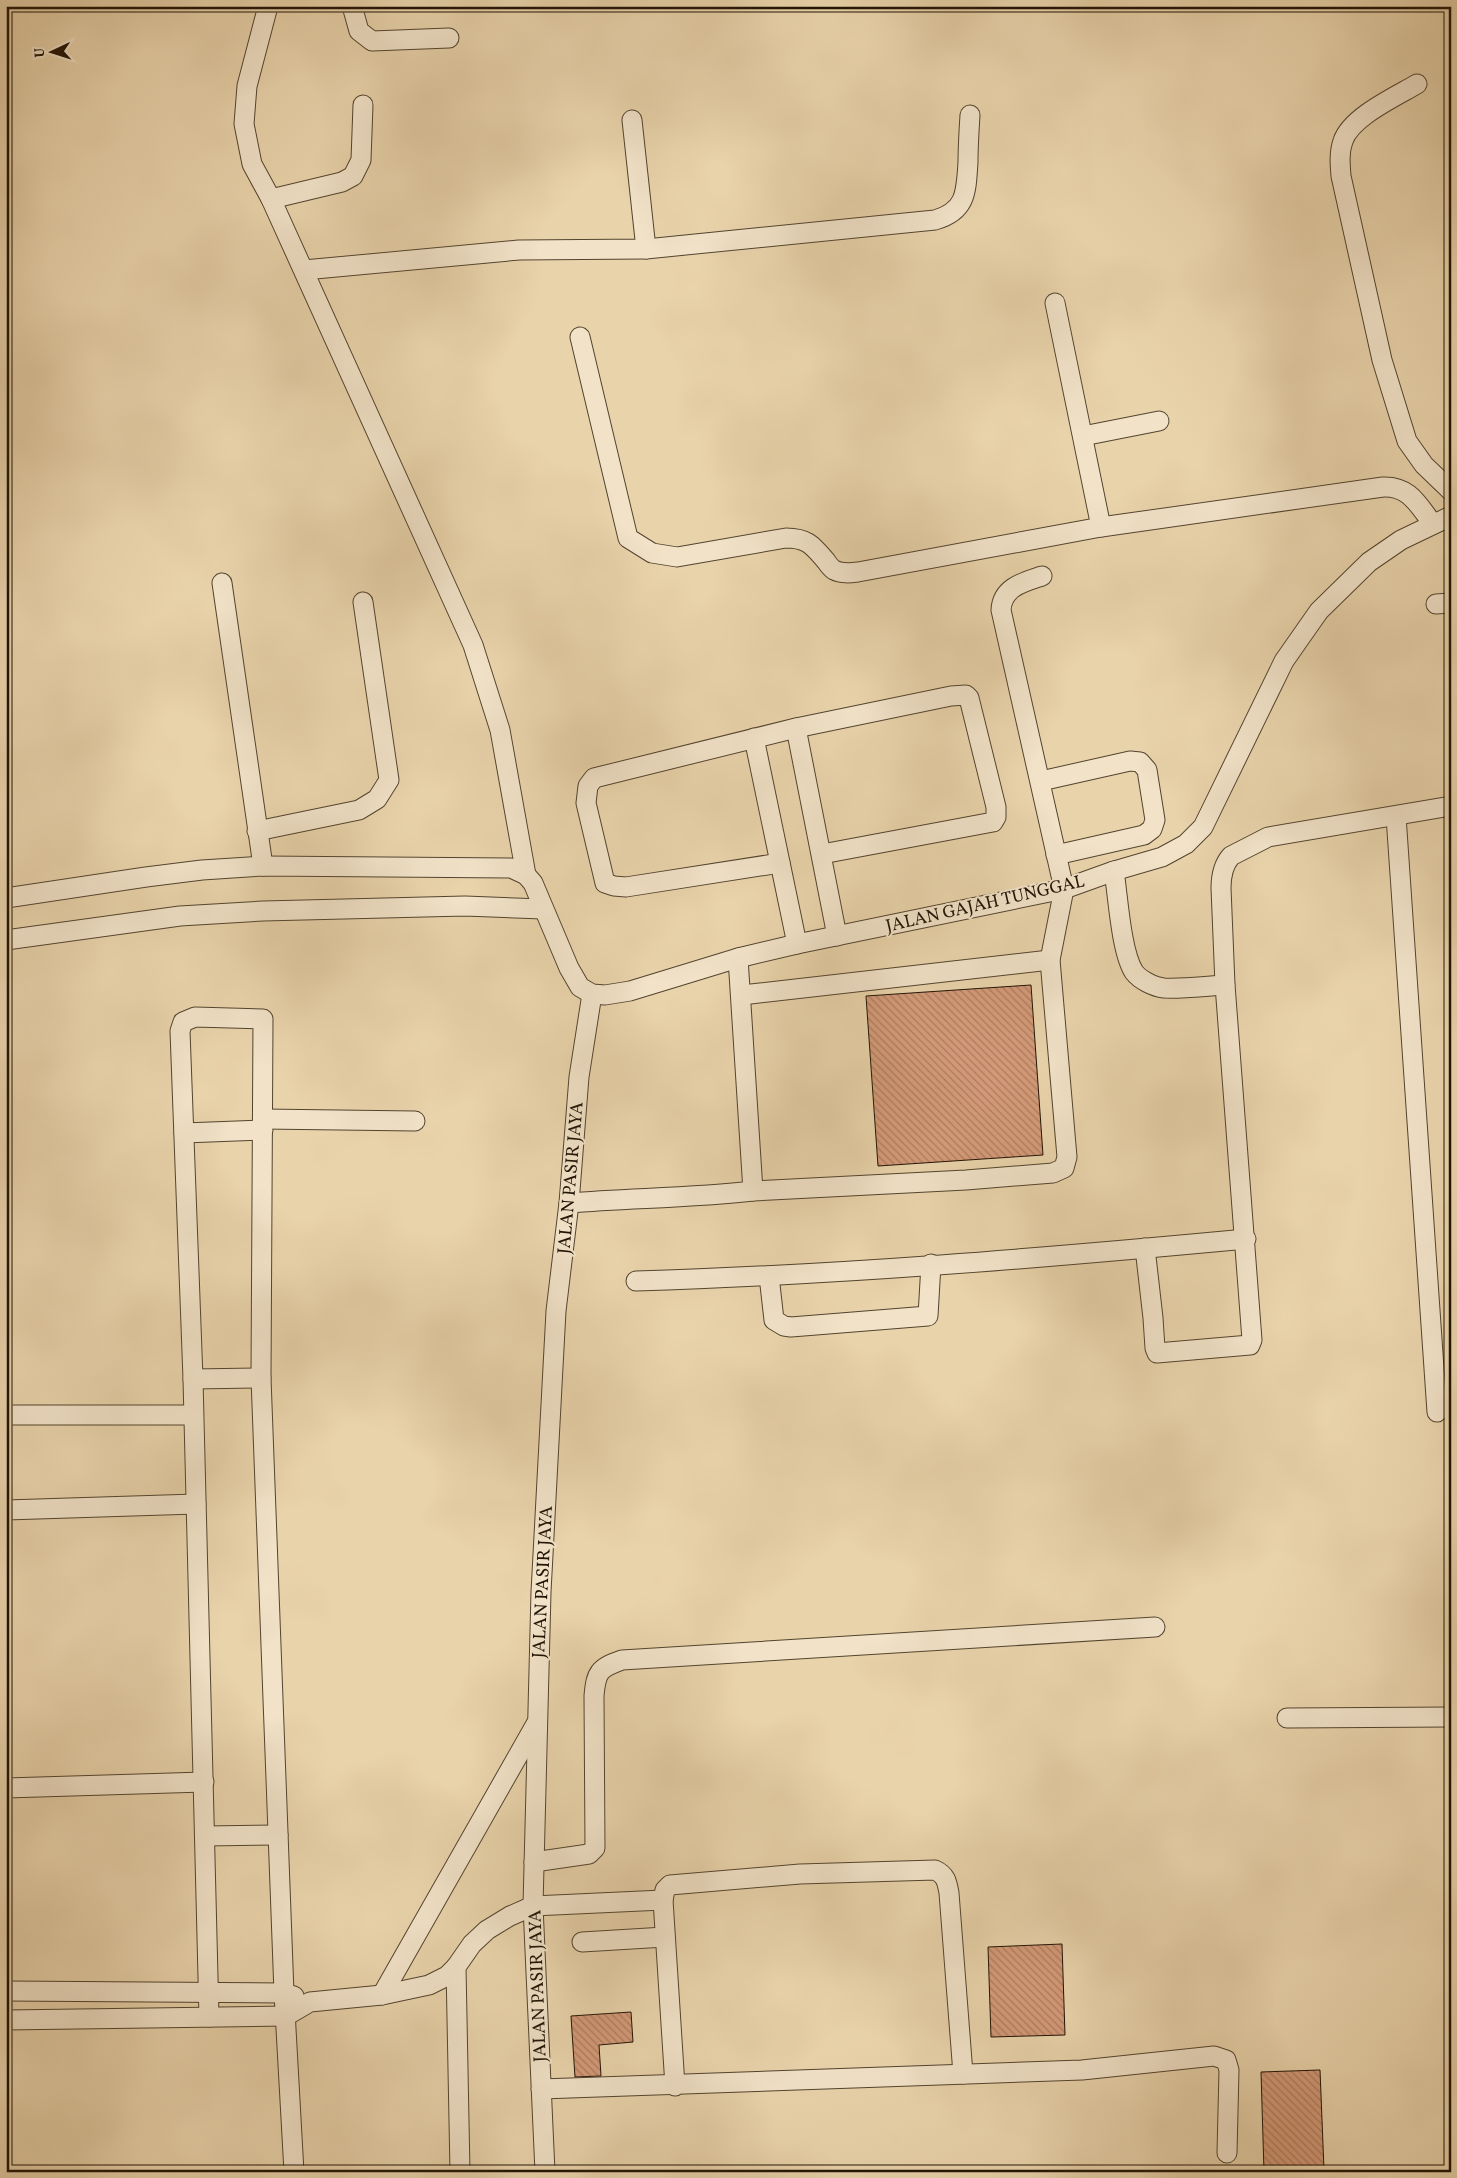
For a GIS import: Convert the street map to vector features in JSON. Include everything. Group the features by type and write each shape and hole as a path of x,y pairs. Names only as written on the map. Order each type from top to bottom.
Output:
{"street":[{"path":"268,6 247,86 244,124 252,164 271,199 304,270 473,645 500,730 526,875"},
{"path":"352,6 359,31 372,41 449,38"},
{"path":"1417,84 1353,123 1343,141 1340,156 1341,176 1382,360 1408,441 1424,465 1451,491"},
{"path":"271,199 342,182 353,176 361,160 363,105"},
{"path":"304,270 519,250 646,249 935,220 946,217 956,210 966,191 970,116"},
{"path":"632,120 646,249"},
{"path":"1056,303 1101,527"},
{"path":"580,337 628,538 652,553 677,557 786,538 799,538 811,545 833,570 852,573 1101,527 1353,491 1394,487 1404,490 1414,498 1434,524"},
{"path":"1082,436 1160,421"},
{"name":"JALAN GAJAH TUNGGAL","path":"592,994 605,995 630,991 738,958 797,944 1064,889 1114,871 1162,857 1186,844 1203,827 1284,661 1320,611 1369,562 1401,540 1451,516"},
{"path":"569,1204 623,1199 710,1196 753,1191 975,1180 1054,1173 1064,1168 1067,1157 1050,960 1064,889 1001,610 1001,602 1011,588 1042,576"},
{"path":"222,582 263,866"},
{"path":"257,831 359,810 377,799 389,780 364,602"},
{"path":"780,863 626,886 614,886 605,883 586,803 588,786 594,778 754,738 951,696 966,696 972,703 996,807 996,817 993,822 822,854"},
{"path":"796,728 837,936"},
{"path":"754,738 797,944"},
{"path":"1041,781 1130,761 1140,762 1147,770 1155,820 1152,829 1144,835 1056,855"},
{"path":"1145,1248 1157,1353 1247,1346 1252,1344 1246,1239 1225,985 1221,884 1225,865 1231,856 1268,837 1451,806"},
{"path":"1396,816 1437,1412"},
{"path":"6,898 202,870 263,866 511,868 526,875 533,883 569,968 580,987 592,994"},
{"path":"1114,871 1124,940 1129,961 1135,973 1142,980 1162,988 1225,985"},
{"path":"6,940 180,916 244,912 465,906 543,909"},
{"path":"738,958 742,995 753,1191"},
{"path":"742,995 1050,960"},
{"name":"JALAN PASIR JAYA","path":"545,2172 533,1906 541,1592 556,1320 569,1204 579,1077 592,994"},
{"path":"209,2017 206,1836 180,1031 183,1022 195,1017 263,1019 261,1378 284,1993 294,2172"},
{"path":"184,1133 263,1124 415,1121"},
{"path":"636,1281 769,1276 1246,1239"},
{"path":"769,1276 774,1320 778,1324 791,1327 926,1316 929,1314 931,1264"},
{"path":"192,1379 261,1378"},
{"path":"6,1415 192,1415"},
{"path":"6,1510 196,1504"},
{"path":"534,1862 589,1854 595,1848 595,1680 599,1671 608,1665 622,1660 1155,1627"},
{"path":"1287,1718 1451,1717"},
{"path":"382,1995 537,1723"},
{"path":"6,1788 204,1782"},
{"path":"206,1836 278,1835"},
{"path":"675,2086 663,1900 665,1890 670,1885 800,1874 935,1870 942,1873 946,1879 949,1893 963,2074"},
{"path":"6,1992 284,1993 310,2002 382,1995 429,1985 447,1976 456,1967 472,1944 488,1930 510,1916 533,1906 663,1900"},
{"path":"582,1942 666,1936"},
{"path":"456,1967 460,2172"},
{"path":"6,2020 286,2016 310,2002"},
{"path":"541,2089 675,2086 1082,2070 1208,2056 1221,2057 1226,2060 1229,2070 1228,2153"}],"building":[{"path":"1031,985 1043,1155 878,1166 866,996"},
{"path":"1062,1944 1065,2035 991,2037 988,1947"},
{"path":"631,2012 633,2042 599,2045 601,2076 575,2077 571,2016"},
{"path":"1320,2070 1324,2170 1264,2172 1261,2072"}]}
